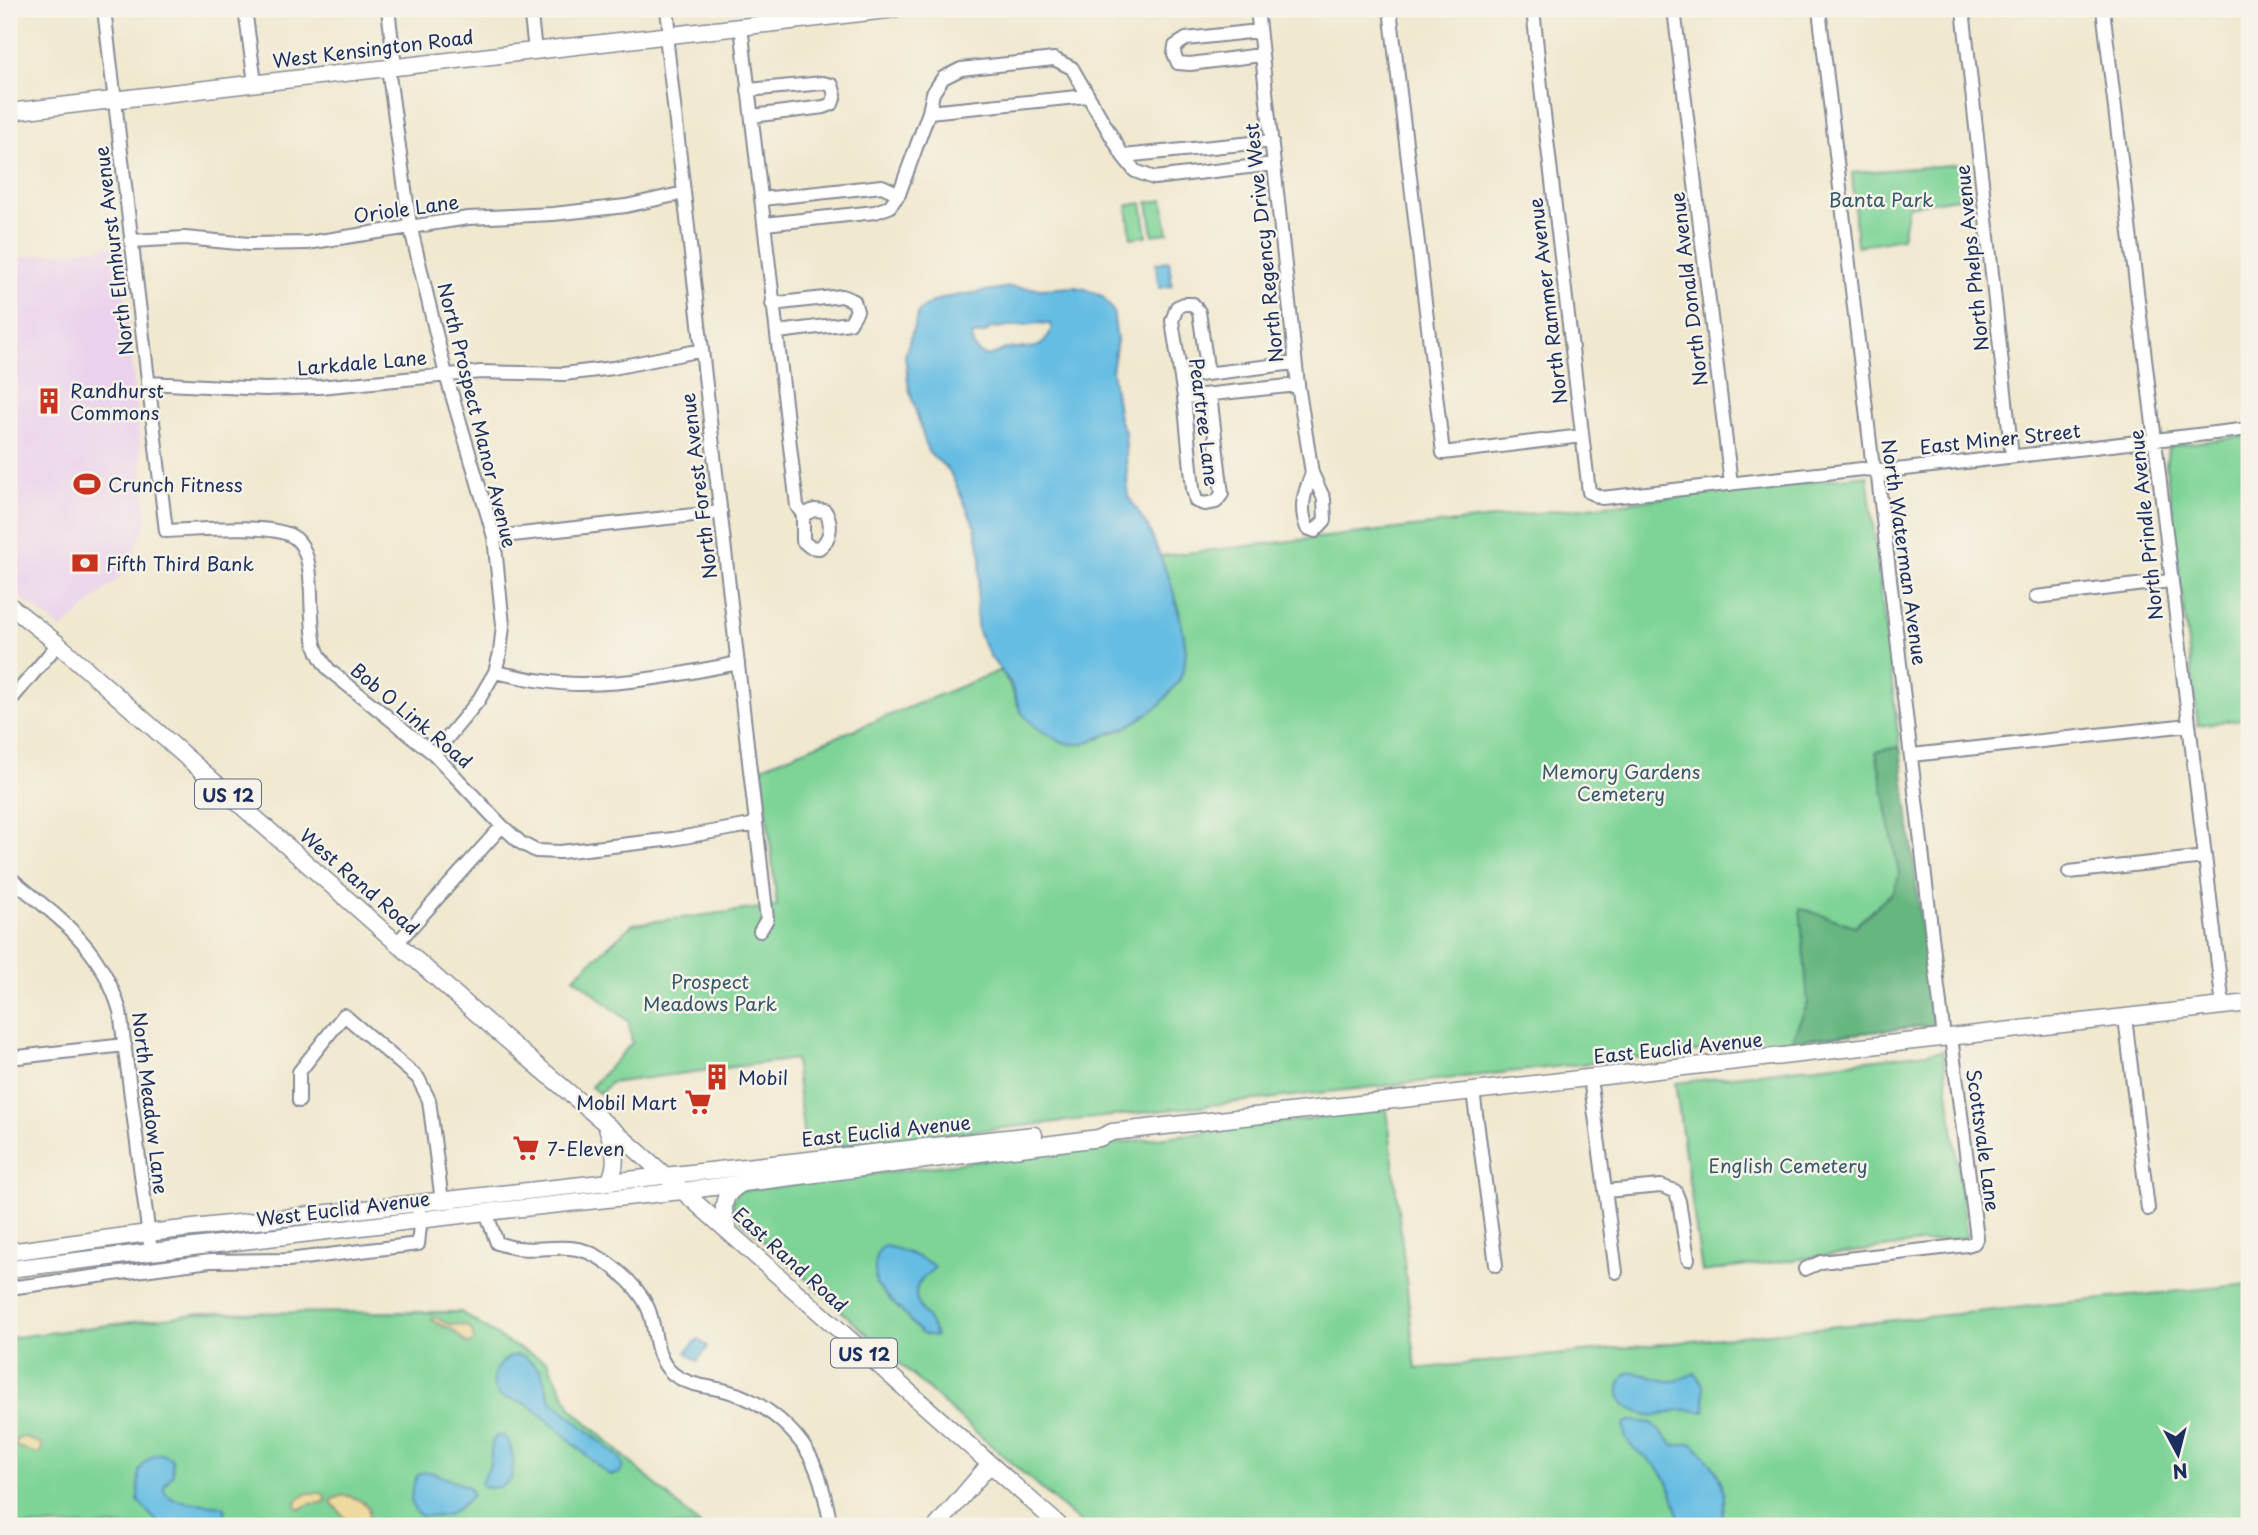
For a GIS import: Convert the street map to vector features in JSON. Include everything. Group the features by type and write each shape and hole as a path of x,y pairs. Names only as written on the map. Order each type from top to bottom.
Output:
{"main road":[{"name":"West Kensington Road","path":"9,112 895,9"},
{"name":"West Rand Road","path":"9,605 58,644 682,1191"},
{"name":"East Euclid Avenue","path":"682,1191 1099,1138 1112,1132 2249,1003"},
{"path":"606,1125 617,1156 609,1182"},
{"name":"East Euclid Avenue","path":"665,1175 1102,1128 1112,1132"},
{"name":"West Euclid Avenue","path":"9,1269 150,1252 419,1212 442,1201 665,1175"},
{"path":"729,1232 723,1206 732,1189 743,1183"},
{"name":"West Euclid Avenue","path":"9,1252 148,1233 419,1212 486,1212 682,1191"},
{"name":"East Rand Road","path":"682,1191 1060,1526"},
{"path":"937,1526 989,1465"}],"street":[{"name":"North Elmhurst Avenue","path":"104,9 166,531"},
{"path":"245,9 255,83"},
{"name":"North Prospect Manor Avenue","path":"388,9 410,226 446,375 494,537 503,625 495,672 478,701 434,754"},
{"path":"530,9 535,50"},
{"name":"North Forest Avenue","path":"667,9 684,193 766,919 760,931"},
{"name":"North Regency Drive West","path":"1257,9 1295,363 1312,473"},
{"path":"1390,9 1443,453 1582,436"},
{"name":"North Rammer Avenue","path":"1533,9 1589,492"},
{"name":"North Donald Avenue","path":"1674,9 1731,484"},
{"name":"North Waterman Avenue","path":"1819,9 1871,446 1947,1037"},
{"name":"North Phelps Avenue","path":"1962,9 2012,456"},
{"name":"North Prindle Avenue","path":"2104,9 2222,1006"},
{"path":"741,26 797,506 803,515"},
{"path":"1258,31 1186,39 1175,46 1174,54 1178,63 1189,64 1261,55"},
{"path":"765,224 890,208 899,194 929,112 933,93 943,78 961,69 1054,59 1072,68 1123,156 1135,171 1154,178 1274,164"},
{"path":"748,90 822,83 832,85 835,94 832,104 824,107 752,116"},
{"path":"929,112 1087,96"},
{"path":"1123,156 1272,141"},
{"path":"762,199 882,186 899,194"},
{"name":"Oriole Lane","path":"131,241 185,237 249,244 307,243 468,218 553,215 626,206 684,193"},
{"path":"772,304 842,296 854,301 857,311 850,323 778,332"},
{"name":"Peartree Lane","path":"1208,374 1199,312 1193,304 1184,304 1177,307 1172,321 1184,397 1193,489 1196,501 1204,504 1216,502 1222,494 1210,395"},
{"name":"Larkdale Lane","path":"148,383 292,388 481,372 564,374 613,368 702,350"},
{"path":"1181,377 1295,363"},
{"path":"1184,397 1298,385"},
{"name":"East Miner Street","path":"1589,492 1602,498 1862,469 1888,471 2249,429"},
{"path":"494,537 721,512"},
{"name":"Bob O Link Road","path":"166,531 241,529 272,531 295,537 303,548 308,564 313,631 318,657 330,671 434,754 502,826 521,843 536,851 560,852 673,839 756,824"},
{"path":"2036,597 2170,581"},
{"path":"9,702 58,644"},
{"path":"495,672 542,682 581,684 629,681 738,663"},
{"path":"1912,755 2189,725"},
{"path":"398,942 502,826"},
{"path":"2069,872 2205,857"},
{"name":"North Meadow Lane","path":"9,877 72,929 100,964 118,1002 150,1252"},
{"path":"299,1101 299,1072 344,1015 418,1078 429,1100 442,1201"},
{"path":"2125,1017 2148,1209"},
{"name":"Scottsvale Lane","path":"1805,1269 1821,1262 1967,1245 1978,1238 1947,1037"},
{"path":"9,1058 125,1045"},
{"path":"1590,1078 1616,1272"},
{"path":"1473,1091 1496,1265"},
{"path":"1605,1191 1661,1186 1675,1191 1688,1259"},
{"path":"9,1287 210,1261 288,1260 418,1244 419,1212"},
{"path":"486,1212 497,1243 518,1248 578,1249 603,1259 622,1273 648,1307 657,1348 671,1372 690,1384 727,1391 761,1406 786,1426 816,1467 831,1526"}],"shaded area":[{"name":"Randhurst Commons","path":"121,245 147,521 124,573 62,629 9,588 9,259"}],"green space":[{"name":"Banta Park","path":"1961,164 1964,197 1908,206 1902,238 1857,246 1852,173"},
{"path":"1163,200 1168,233 1153,235 1148,202"},
{"path":"1142,203 1147,236 1131,238 1127,205"},
{"path":"2249,436 2249,718 2198,725 2166,465 2168,449 2174,445"},
{"name":"Memory Gardens Cemetery","path":"1867,475 1933,1025 805,1150 795,1059 610,1083 600,1094 591,1087 632,1043 629,1022 574,977 633,924 777,906 762,767 1001,670 1021,711 1044,732 1059,740 1074,743 1101,738 1186,651 1178,605 1160,556"},
{"path":"1900,747 1933,1025 1791,1041 1808,1003 1800,908 1855,926 1894,891 1899,875 1876,751"},
{"name":"English Cemetery","path":"1943,1051 1967,1237 1702,1272 1675,1083"},
{"path":"1387,1109 1416,1369 2249,1284 2249,1526 1084,1526 955,1414 733,1213 733,1200 739,1191"},
{"path":"461,1312 510,1344 547,1361 572,1409 701,1526 9,1526 9,1338 202,1313"}],"sand":[{"path":"434,1316 447,1323 469,1327 474,1341 466,1343 454,1331 436,1323 431,1318"},
{"path":"25,1437 41,1444 40,1453 17,1447 17,1439"},
{"path":"308,1493 321,1493 326,1500 300,1509 296,1507 297,1500"},
{"path":"344,1495 366,1504 369,1513 364,1526 352,1526 331,1502"}],"water":[{"path":"1169,261 1172,286 1159,288 1156,263"},
{"path":"1010,287 1075,287 1102,296 1113,311 1117,340 1112,371 1119,419 1125,432 1128,496 1149,529 1171,583 1186,651 1184,669 1179,681 1159,706 1127,727 1082,744 1060,741 1035,727 1021,712 1010,682 991,658 978,631 976,612 981,557 975,526 949,470 928,452 909,388 905,355 919,311 943,298","holes":["1050,324 1052,328 1048,337 1034,348 1007,349 983,355 976,350 973,343 973,335 985,333 992,327"]},
{"path":"884,1246 911,1254 935,1267 922,1279 916,1294 920,1308 936,1336 922,1334 876,1284 876,1258"},
{"path":"698,1339 708,1347 697,1361 686,1352"},
{"path":"516,1355 525,1357 541,1371 550,1399 621,1459 623,1467 620,1473 608,1474 539,1413 524,1403 505,1398 497,1392 494,1382 496,1372 502,1363"},
{"path":"1627,1373 1673,1381 1695,1373 1703,1385 1705,1412 1679,1410 1654,1415 1629,1408 1620,1399 1619,1393 1620,1382"},
{"path":"1625,1423 1652,1423 1674,1446 1692,1443 1710,1462 1721,1480 1723,1490 1720,1526 1680,1526 1674,1499 1662,1473 1631,1446 1627,1439 1624,1432"},
{"path":"503,1435 512,1455 511,1478 498,1487 485,1487 481,1483 489,1466 493,1441 495,1437"},
{"path":"156,1454 172,1459 173,1474 164,1486 166,1494 178,1500 221,1506 226,1509 224,1516 209,1519 211,1526 164,1526 157,1522 138,1501 139,1471 146,1461"},
{"path":"431,1472 469,1487 472,1495 449,1514 436,1517 419,1515 413,1506 412,1492 417,1476"}],"place":[{"name":"Randhurst Commons","path":"49,401"},
{"name":"Crunch Fitness","path":"87,484"},
{"name":"Fifth Third Bank","path":"85,563"},
{"name":"Mobil","path":"717,1077"},
{"name":"Mobil Mart","path":"698,1102"},
{"name":"7-Eleven","path":"526,1148"}],"park label":[{"name":"Prospect Meadows Park","path":"710,992"}]}
